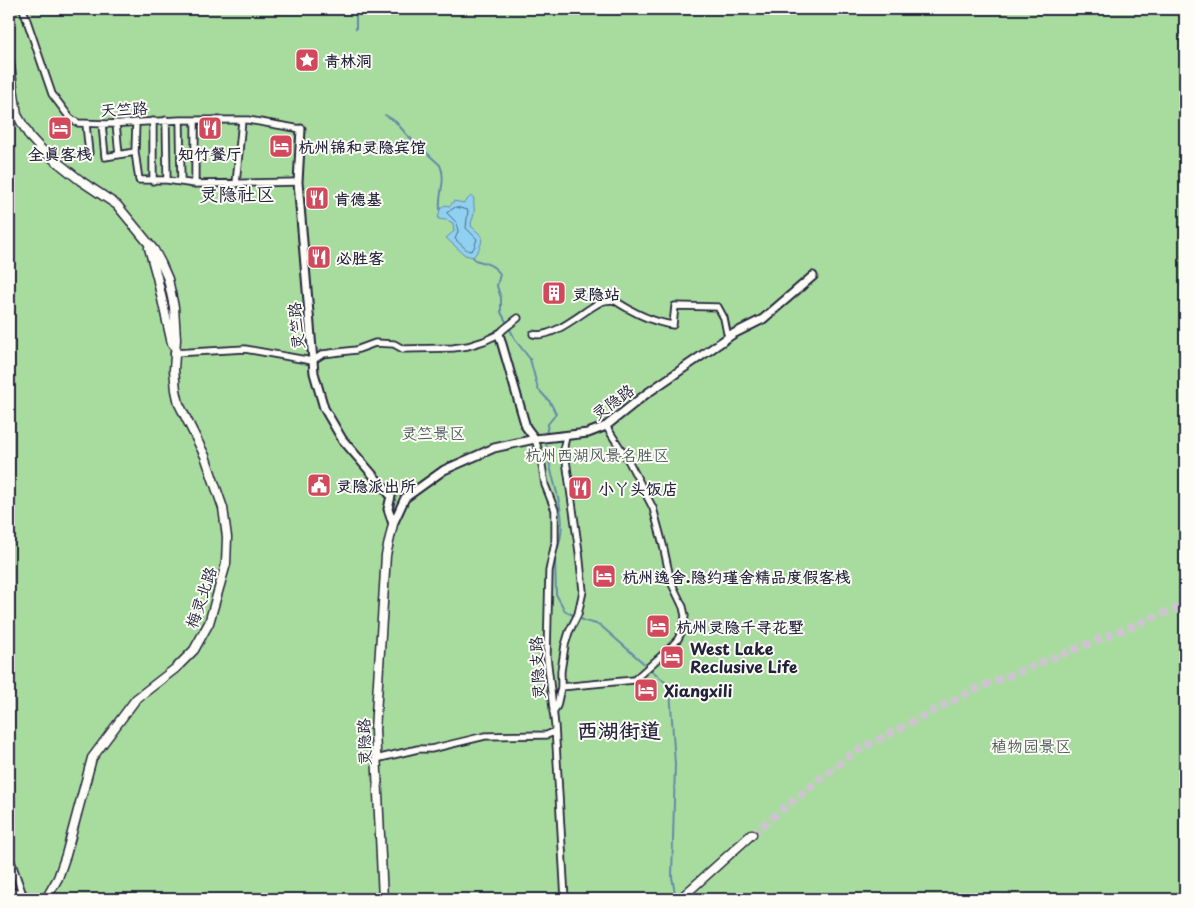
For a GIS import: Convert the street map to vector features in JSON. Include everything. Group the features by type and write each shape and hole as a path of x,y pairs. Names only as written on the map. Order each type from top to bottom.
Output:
{"main road":[{"name":"梅灵北路","path":"9,59 14,95 20,112 34,136 81,181 117,205 146,240 161,263 172,293 175,324 174,370 179,404 205,456 223,508 227,537 226,564 209,623 194,650 176,668 136,699 92,758 66,855 58,878 46,899"},
{"name":"灵隐路","path":"383,899 375,730 386,555 393,524"},
{"path":"681,898 752,834"}],"street":[{"name":"天竺路","path":"23,9 52,94 70,118 78,123 242,120 301,129"},
{"path":"166,120 166,180"},
{"path":"180,120 180,182"},
{"path":"195,120 195,184"},
{"path":"236,184 242,120"},
{"path":"153,121 153,181"},
{"path":"136,122 135,152 139,180 166,180 195,184 298,182"},
{"path":"116,123 119,155"},
{"path":"86,124 89,153"},
{"path":"102,124 105,157 135,152"},
{"name":"灵竺路","path":"301,129 298,182 314,374 324,408 342,439 391,496"},
{"name":"灵隐路","path":"405,498 444,470 494,448 537,439 588,433 606,426 646,394 733,334 763,319 813,276"},
{"path":"532,334 542,334 559,328 599,303 614,300 660,323 674,325 675,306 718,307 724,318 727,333 733,334"},
{"path":"174,353 245,349 312,361 323,354 356,350 376,343 394,344 403,349 453,348 484,341 499,334 518,318"},
{"path":"499,334 526,427 537,439"},
{"path":"561,687 634,680 678,639 683,629 683,607 670,582 664,545 653,508 648,495 628,460 606,426"},
{"path":"553,712 557,706 561,687 561,670 565,645 578,614 582,591 582,577 564,446 566,436"},
{"name":"灵隐支路","path":"537,439 545,485 555,510 555,543 549,571 547,637 549,681 555,731 565,899"},
{"path":"391,496 405,498 393,524 388,510 391,496"},
{"path":"376,759 418,749 431,749 485,736 548,735 555,731"},
{"path":"9,855 26,897"},
{"path":"9,891 26,897"}],"green space":[{"name":"灵竺景区","path":"9,9 1185,9 1185,899 9,899"}],"water":[{"path":"471,196 474,198 474,214 471,226 482,236 480,247 473,257 465,255 446,238 454,231 453,223 438,219 440,209 445,205 450,206 454,201 464,203"}],"waterway":[{"path":"356,9 356,29"},
{"path":"385,115 395,121 407,135 440,165 443,176 440,209"},
{"path":"473,257 475,260 492,266 500,274 497,286 501,298 501,312 516,341 530,359 538,389 550,402 556,414 548,424 546,435"},
{"path":"546,440 547,454 561,510 562,524 556,552"},
{"path":"555,557 556,594 565,611 585,621 600,625 665,682 670,690 675,764 672,877 676,899"}],"tunnel":[{"path":"752,834 853,753 973,690 1185,605"},
{"path":"9,895 22,899"}],"place":[{"name":"青林洞","path":"307,60"},
{"name":"全真客栈","path":"60,128"},
{"name":"知竹餐厅","path":"210,128"},
{"name":"杭州锦和灵隐宾馆","path":"281,146"},
{"name":"肯德基","path":"317,198"},
{"name":"必胜客","path":"319,257"},
{"name":"灵隐站","path":"554,293"},
{"name":"灵隐派出所","path":"319,485"},
{"name":"小丫头饭店","path":"580,488"},
{"name":"杭州逸舍.隐约瑾舍精品度假客栈","path":"604,576"},
{"name":"杭州灵隐千寻花墅","path":"658,626"},
{"name":"West Lake Reclusive Life","path":"672,657"},
{"name":"Xiangxili","path":"646,690"}],"district":[{"name":"灵隐社区","path":"237,193"},
{"name":"西湖街道","path":"619,729"}],"park label":[{"name":"杭州西湖风景名胜区","path":"597,454"},
{"name":"植物园景区","path":"1031,745"}]}
